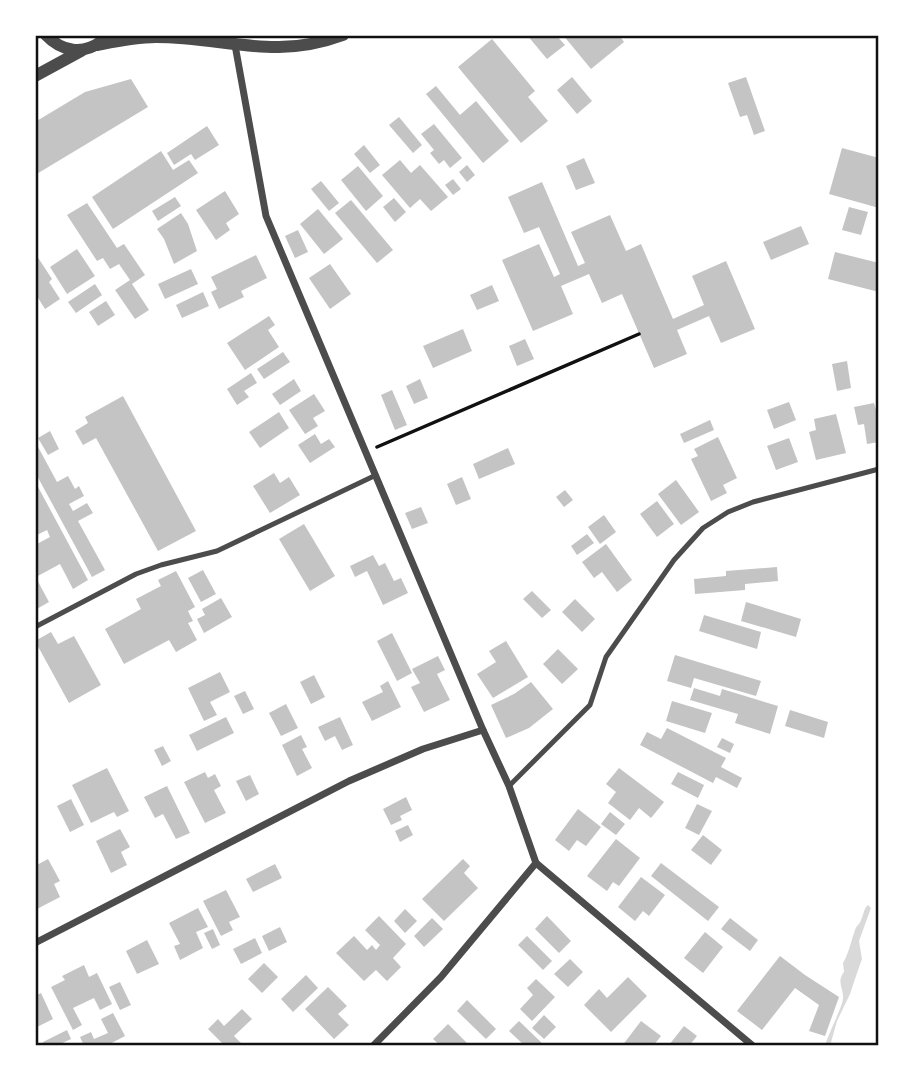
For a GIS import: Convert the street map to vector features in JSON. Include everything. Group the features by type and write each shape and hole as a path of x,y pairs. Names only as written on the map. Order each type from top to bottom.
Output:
{"street":[{"path":"46,35 60,47 83,50"},
{"path":"97,45 108,35"},
{"path":"198,35 215,42"},
{"path":"35,76 83,50 127,38 157,37 269,48 298,47 343,35"},
{"path":"235,45 265,216 374,476 509,786 536,863 753,1046"},
{"path":"35,943 349,781 423,749 483,730"},
{"path":"373,1046 441,977 536,863"}],"lane":[{"path":"509,786 590,705 606,657 674,560 703,528 728,512 753,502 879,469"},
{"path":"35,628 124,580 162,565 217,551 374,476"}],"path":[{"path":"364,452 639,334"}],"shaded area":[{"path":"868,905 871,908 859,941 862,959 830,1046 825,1046 843,999 840,982 844,972 843,963"}],"building":[{"path":"527,35 556,35 565,45 547,59"},
{"path":"563,35 619,35 624,42 591,69"},
{"path":"492,39 535,91 528,97 548,121 521,143 458,67"},
{"path":"572,77 592,101 577,114 557,90"},
{"path":"746,77 765,131 754,135 747,115 740,117 728,83"},
{"path":"131,79 148,107 35,175 35,122 85,92"},
{"path":"436,86 460,115 476,101 509,141 483,163 426,94"},
{"path":"399,117 422,145 413,153 389,125"},
{"path":"434,124 462,158 450,168 444,160 439,164 430,153 434,150 421,134"},
{"path":"207,126 219,145 195,160 191,154 174,165 167,153"},
{"path":"364,145 380,165 370,173 354,154"},
{"path":"842,148 879,158 879,208 829,194"},
{"path":"161,151 173,170 189,160 198,173 113,229 92,197"},
{"path":"584,158 595,183 576,190 566,166"},
{"path":"400,160 411,173 420,165 448,197 431,211 420,199 410,208 382,175"},
{"path":"467,165 475,175 467,182 459,172"},
{"path":"358,166 383,196 366,211 341,180"},
{"path":"453,179 461,189 453,195 445,185"},
{"path":"321,181 339,203 329,211 311,189"},
{"path":"542,182 578,266 585,263 571,232 610,215 626,251 641,244 673,319 704,305 692,276 726,261 755,329 721,343 709,316 677,330 687,354 654,368 622,294 602,303 589,274 561,286 573,314 533,331 502,260 539,244 554,277 560,274 539,227 524,233 508,197"},
{"path":"225,191 239,214 226,223 230,230 216,240 196,210"},
{"path":"175,197 181,206 158,221 152,211"},
{"path":"394,198 406,212 395,222 383,207"},
{"path":"351,200 393,250 377,263 335,213"},
{"path":"87,203 117,248 124,244 145,275 132,284 149,310 135,319 115,290 130,280 119,264 110,269 103,258 97,261 67,215"},
{"path":"849,207 868,212 861,235 842,230"},
{"path":"318,209 343,239 324,254 300,224"},
{"path":"181,213 188,224 197,251 174,264 157,229"},
{"path":"801,226 809,244 771,260 763,242"},
{"path":"298,230 308,252 295,258 285,236"},
{"path":"77,249 95,276 67,294 50,267"},
{"path":"835,252 879,263 879,292 828,279"},
{"path":"35,253 52,279 49,282 60,299 45,309 35,293"},
{"path":"256,255 267,278 241,291 244,297 219,309 211,292 217,289 211,277"},
{"path":"330,264 351,294 330,309 309,278"},
{"path":"191,269 198,284 165,299 158,284"},
{"path":"95,284 102,295 76,313 68,302"},
{"path":"492,285 499,301 477,310 470,295"},
{"path":"203,292 209,306 182,318 176,305"},
{"path":"106,301 115,315 98,326 89,312"},
{"path":"269,316 275,325 268,330 279,347 245,370 227,343"},
{"path":"463,329 472,351 433,368 423,346"},
{"path":"525,339 534,359 517,366 509,346"},
{"path":"283,352 290,362 264,379 257,369"},
{"path":"847,361 851,388 837,391 832,364"},
{"path":"251,373 257,383 244,391 249,397 237,405 227,389"},
{"path":"294,379 301,391 280,405 272,394"},
{"path":"420,379 428,398 414,404 406,386"},
{"path":"392,390 407,425 395,430 381,395"},
{"path":"314,394 325,411 313,418 318,426 305,434 289,410"},
{"path":"123,396 196,531 158,551 96,438 83,445 75,431 88,423 85,417"},
{"path":"789,402 796,420 774,429 767,410"},
{"path":"874,403 876,410 879,409 879,442 867,444 864,424 858,425 854,407"},
{"path":"279,412 289,428 260,448 249,432"},
{"path":"836,414 846,453 816,460 809,432 816,430 814,419"},
{"path":"710,420 714,430 684,443 680,434"},
{"path":"50,431 59,449 48,455 38,438"},
{"path":"315,434 321,444 329,439 335,447 310,463 298,445"},
{"path":"718,437 737,478 723,485 727,493 711,501 691,459 698,456 694,449"},
{"path":"789,438 798,462 776,470 767,446"},
{"path":"37,445 57,482 68,476 75,489 79,486 84,496 69,504 73,511 87,503 93,513 78,521 105,570 92,577 35,472"},
{"path":"508,448 515,464 479,479 473,464"},
{"path":"274,473 280,483 289,477 300,495 270,513 253,486"},
{"path":"462,477 471,499 456,505 447,484"},
{"path":"676,480 699,512 681,525 658,494"},
{"path":"37,485 88,580 73,589 60,564 36,577 35,575 35,545 50,537 47,530 35,536 35,515 38,514 35,509"},
{"path":"565,490 573,500 564,507 556,497"},
{"path":"657,501 674,524 657,537 640,514"},
{"path":"421,507 428,523 412,529 405,513"},
{"path":"604,515 616,532 600,544 588,527"},
{"path":"304,524 335,576 310,591 279,539"},
{"path":"587,534 594,543 577,555 571,546"},
{"path":"606,544 632,580 617,592 602,572 594,578 582,562"},
{"path":"373,555 379,566 385,563 394,581 401,578 408,593 383,605 367,571 355,577 350,566"},
{"path":"777,567 778,581 745,584 745,590 695,594 694,579 726,576 726,571"},
{"path":"203,570 216,594 201,602 188,578"},
{"path":"176,571 195,607 188,611 193,621 188,623 197,640 176,652 169,640 124,664 105,629 141,609 136,599 161,586 158,580"},
{"path":"35,576 49,602 35,610"},
{"path":"532,591 551,610 542,618 523,599"},
{"path":"221,598 232,617 204,633 197,619 205,615 202,609"},
{"path":"575,599 595,619 582,632 562,612"},
{"path":"746,602 801,619 796,637 741,621"},
{"path":"704,615 761,632 757,649 699,631"},
{"path":"51,632 58,644 74,636 101,685 69,703 35,641"},
{"path":"392,633 412,673 397,681 377,641"},
{"path":"506,641 528,677 493,698 477,674 496,662 489,651"},
{"path":"558,649 578,669 562,684 543,664"},
{"path":"675,655 761,681 756,696 694,678 691,688 667,681"},
{"path":"438,656 445,670 437,674 450,700 424,712 411,687 420,683 412,669"},
{"path":"220,672 230,692 210,702 217,715 204,721 188,688"},
{"path":"314,675 325,697 311,704 300,682"},
{"path":"388,681 401,707 372,721 362,702 383,692 380,686"},
{"path":"531,682 553,709 529,728 506,738 491,705"},
{"path":"694,688 720,696 722,689 778,706 770,734 735,723 738,714 690,700"},
{"path":"245,691 254,709 243,714 234,696"},
{"path":"672,701 712,713 705,733 666,721"},
{"path":"286,704 298,728 281,736 269,713"},
{"path":"790,710 828,722 824,738 785,726"},
{"path":"226,717 234,733 197,751 189,735"},
{"path":"340,717 353,745 342,750 335,736 325,741 318,727"},
{"path":"667,728 726,758 721,767 742,778 737,788 716,777 713,783 640,745 647,732 661,739"},
{"path":"301,735 307,747 302,749 312,768 297,776 282,745"},
{"path":"722,738 734,744 730,753 717,747"},
{"path":"163,746 171,761 162,766 154,750"},
{"path":"107,768 129,811 117,817 114,812 91,823 72,785"},
{"path":"619,768 664,802 651,818 639,808 630,820 608,803 616,792 606,784"},
{"path":"205,772 208,778 215,774 221,786 214,790 226,813 205,823 184,782"},
{"path":"678,772 704,785 698,798 671,784"},
{"path":"250,775 259,794 246,801 236,781"},
{"path":"167,786 190,833 176,839 163,814 155,818 144,797"},
{"path":"406,797 412,810 400,816 402,820 391,825 383,809"},
{"path":"71,799 84,825 70,832 57,806"},
{"path":"697,804 712,811 699,835 685,828"},
{"path":"578,809 601,827 586,846 577,840 569,851 555,840"},
{"path":"610,812 625,824 616,835 601,824"},
{"path":"408,825 413,835 400,842 395,831"},
{"path":"120,829 130,847 121,852 127,865 111,873 96,841"},
{"path":"703,835 722,850 711,865 691,850"},
{"path":"616,839 640,858 619,886 613,882 607,891 587,876"},
{"path":"48,859 60,881 54,884 60,897 37,909 35,866"},
{"path":"463,859 470,866 464,873 478,888 444,921 422,899"},
{"path":"661,863 719,907 708,921 651,876"},
{"path":"275,864 282,878 253,892 246,879"},
{"path":"641,877 665,895 649,916 643,911 635,921 618,907"},
{"path":"226,890 240,917 229,922 233,930 221,936 203,901"},
{"path":"198,908 208,927 196,932 203,948 180,960 174,946 180,944 169,923"},
{"path":"405,909 417,921 405,933 394,921"},
{"path":"379,916 406,944 393,958 401,967 387,981 376,970 364,981 336,953 354,936 367,950 372,945 376,950 380,945 365,930"},
{"path":"547,916 571,941 559,953 535,929"},
{"path":"432,918 443,929 424,947 414,936"},
{"path":"730,918 758,940 750,951 721,929"},
{"path":"280,927 287,942 269,951 262,936"},
{"path":"213,929 220,945 212,949 204,933"},
{"path":"705,932 723,947 703,973 684,958"},
{"path":"527,936 552,961 543,970 518,945"},
{"path":"255,938 262,953 241,964 233,949"},
{"path":"147,940 159,964 137,974 126,951"},
{"path":"780,956 839,997 825,1036 809,1031 819,1005 795,988 762,1030 737,1011"},
{"path":"570,959 583,972 568,987 554,974"},
{"path":"264,963 278,977 262,993 248,979"},
{"path":"84,965 89,977 97,973 112,1004 100,1010 94,998 73,1008 82,1025 73,1030 51,987 65,980 62,976"},
{"path":"306,975 318,988 293,1012 281,999"},
{"path":"628,977 647,996 611,1032 584,1005 599,989 607,998"},
{"path":"536,979 555,997 532,1021 520,1009 533,995 527,988"},
{"path":"120,982 131,1005 120,1010 109,987"},
{"path":"328,987 347,1006 338,1014 349,1025 334,1039 305,1009"},
{"path":"41,993 53,1019 35,1028 35,996"},
{"path":"467,1000 496,1029 486,1039 457,1011"},
{"path":"242,1009 252,1019 234,1036 244,1046 225,1046 208,1029 218,1019 224,1026"},
{"path":"113,1013 125,1036 106,1046 84,1046 80,1037 91,1032 94,1039 108,1033 101,1019"},
{"path":"544,1015 556,1027 544,1039 532,1028"},
{"path":"519,1021 545,1046 525,1046 509,1031"},
{"path":"641,1021 661,1036 653,1046 622,1046"},
{"path":"448,1024 470,1046 441,1046 433,1039"},
{"path":"684,1026 697,1036 689,1046 669,1045"},
{"path":"67,1030 71,1039 56,1046 45,1046 43,1042"}]}
